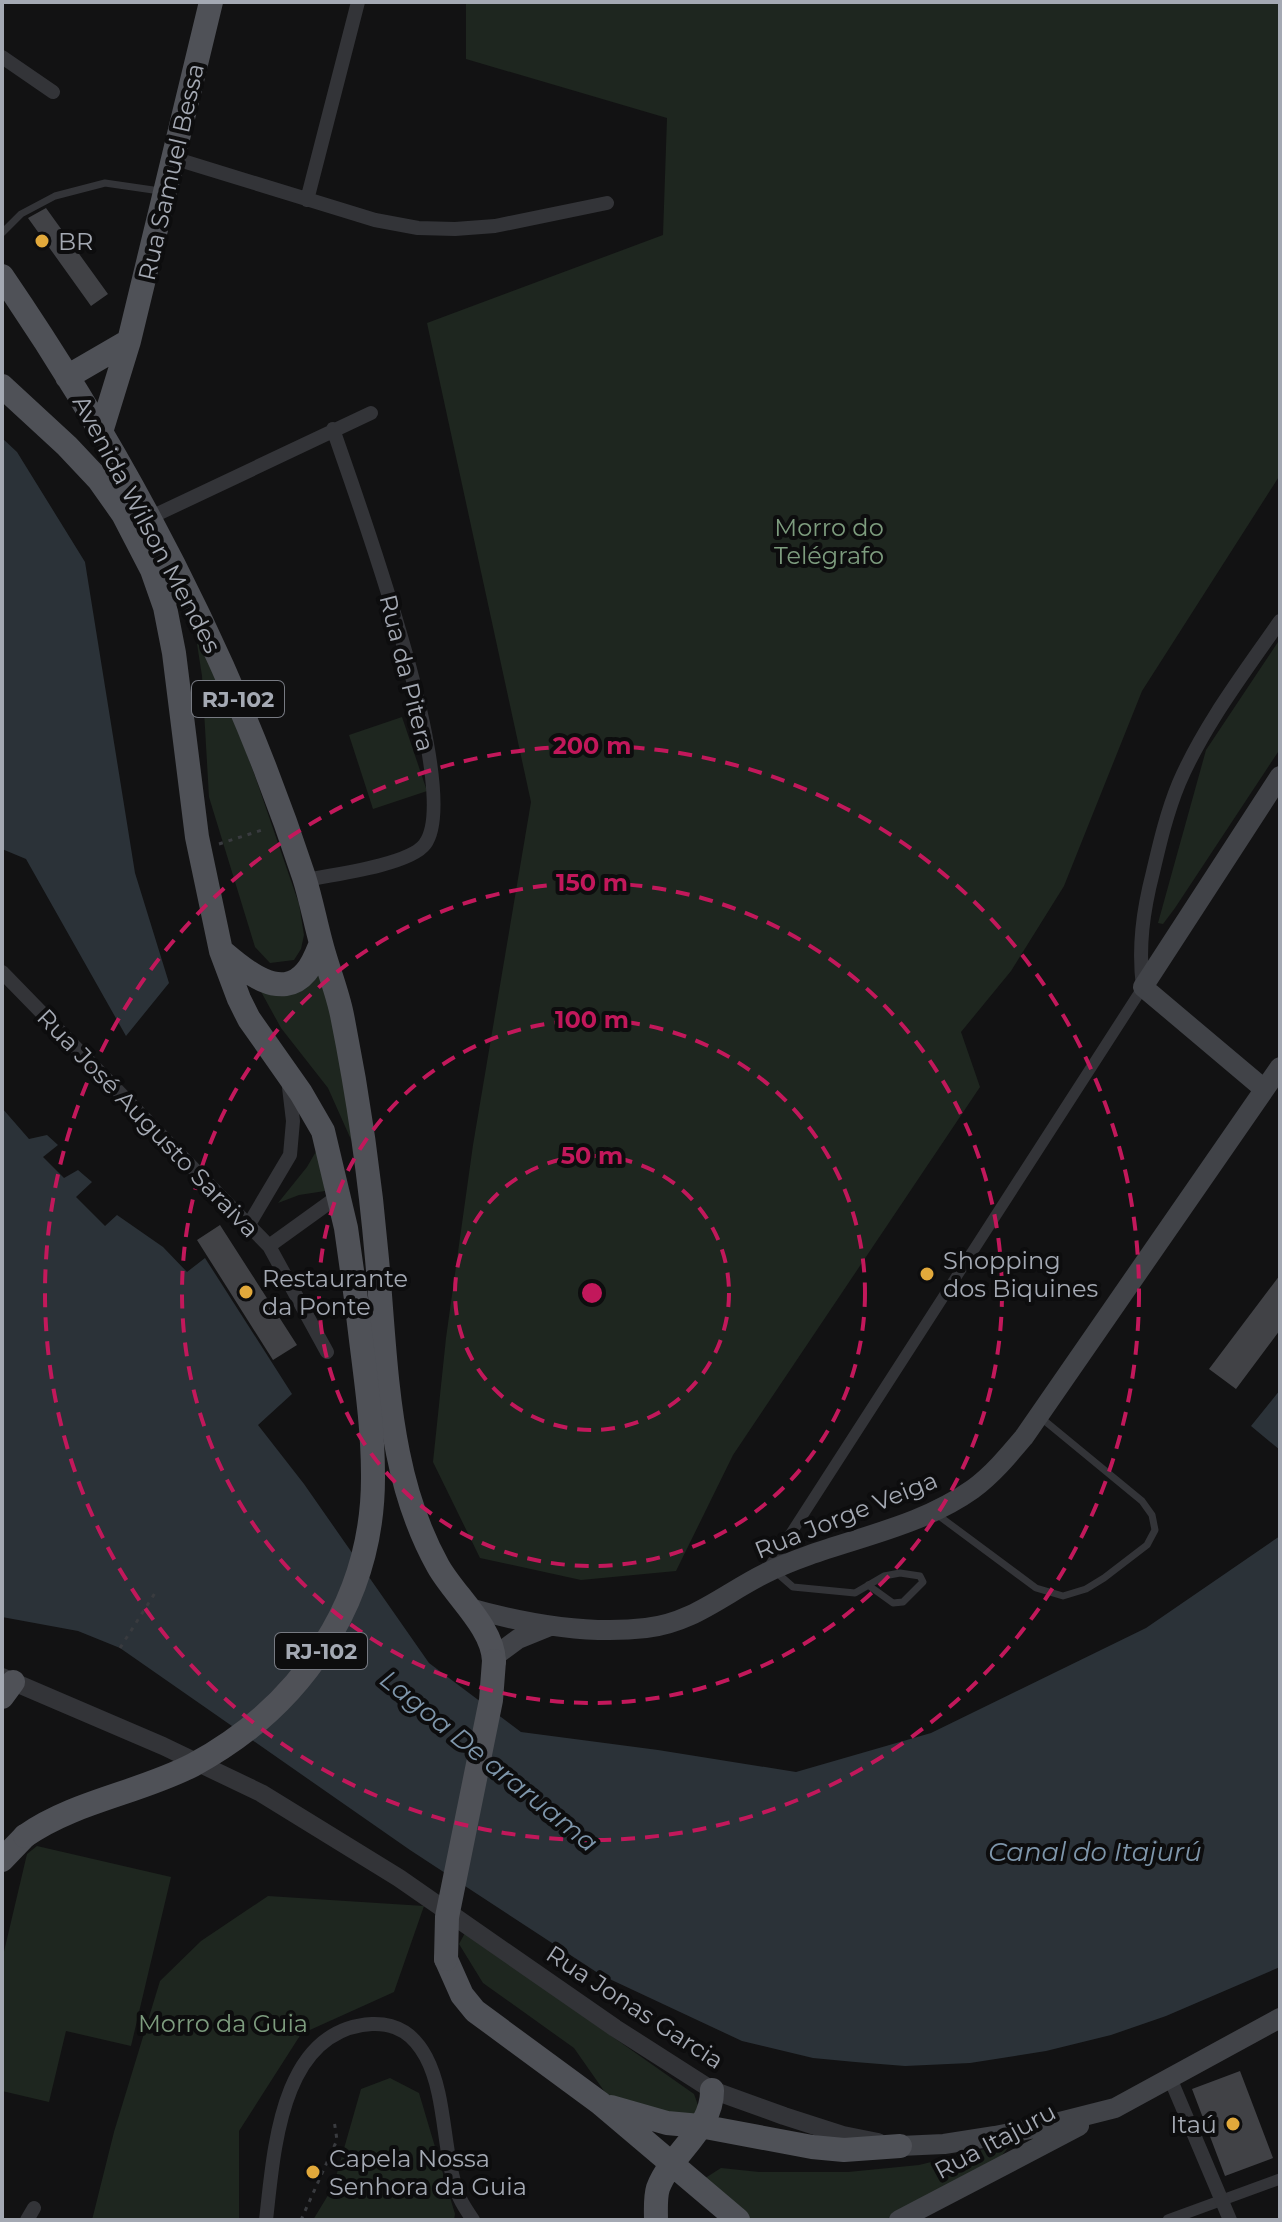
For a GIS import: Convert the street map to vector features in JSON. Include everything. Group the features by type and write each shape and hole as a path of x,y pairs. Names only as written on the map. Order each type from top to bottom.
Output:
{"main road":[{"name":"Rua Samuel Bessa","path":"101,432 129,341 211,2"},
{"name":"Avenida Wilson Mendes","path":"2,276 101,432 196,608 238,699 305,880 341,1010 367,1164 397,1450 419,1528 440,1569 484,1630 494,1658"},
{"path":"67,377 129,341"},
{"name":"Avenida Wilson Mendes","path":"2,386 99,480 123,514 152,570 165,607 200,850 221,951 244,1009 314,1112 330,1151 337,1197 346,1228 357,1306 374,1478 367,1544 354,1586 319,1654 285,1697 267,1714 194,1764 137,1789 14,1833"},
{"path":"1264,1089 1143,987 1280,776"},
{"path":"221,951 248,974 270,983 284,983 294,981 308,970 321,943"},
{"name":"Rua Jorge Veiga","path":"466,1607 500,1617 555,1625 620,1629 665,1624 705,1610 769,1571 823,1549 934,1512 972,1490 995,1472 1024,1437 1280,1067"},
{"path":"337,1197 367,1164"},
{"path":"555,1625 518,1639 494,1658 491,1700 447,1917 446,1959 462,1995 475,2011 600,2103 738,2220"},
{"name":"RJ-102","path":"3,1858 14,1833"},
{"name":"Rua Jonas Garcia","path":"900,2146 944,2144 995,2136 1115,2108 1280,2018"},
{"path":"656,2220 657,2191 671,2162 708,2118 712,2090"},
{"path":"600,2103 653,2120 812,2147 844,2150 900,2146"},
{"name":"Rua Itajuru","path":"899,2220 1115,2108"}],"street":[{"path":"307,200 358,2"},
{"path":"2,57 53,92"},
{"path":"173,158 375,220 418,228 495,226 607,203"},
{"path":"149,518 371,413"},
{"name":"Rua da Pitera","path":"305,880 373,867 408,856 424,847 432,826 430,774 414,683 403,639 333,429"},
{"path":"769,1571 1143,987 1139,957 1145,908 1162,833 1179,784 1220,709 1280,621"},
{"name":"Rua José Augusto Saraiva","path":"2,972 269,1246 337,1197"},
{"path":"248,1226 290,1155 293,1121 288,1075"},
{"path":"269,1246 327,1352"},
{"name":"Rua Jonas Garcia","path":"6,1685 163,1746 261,1793 399,1878 615,2028 712,2090 843,2135 900,2146"},
{"path":"266,2220 277,2126 290,2088 326,2040 357,2025 377,2024 406,2031 428,2060 458,2195 473,2220"},
{"path":"1170,2078 1230,2220"},
{"path":"1168,2220 1280,2179"}],"lane":[{"path":"2,233 21,214 55,196 105,183 166,192"},
{"path":"934,1512 1036,1588 1055,1595 1071,1595 1086,1589 1147,1545 1153,1536 1155,1523 1142,1501 1039,1415"},
{"path":"769,1571 793,1587 855,1593 868,1585 884,1576 900,1573 920,1576 923,1582 903,1602 893,1603 868,1585"}],"path":[{"path":"200,850 284,823"},
{"path":"120,1648 155,1593"},
{"path":"301,2220 337,2140 334,2120"}],"green space":[{"name":"Morro do Telégrafo","path":"466,2 1280,2 1280,475 1142,691 1064,886 1011,971 961,1032 980,1087 733,1455 676,1571 581,1580 480,1558 433,1462 446,1338 473,1145 531,802 427,323 663,235 667,118 466,59"},
{"path":"191,605 299,904 304,935 301,949 294,960 270,963 255,947 209,797 202,676"},
{"path":"1280,639 1280,749 1175,908 1163,924 1158,923 1206,750"},
{"path":"402,717 427,791 373,809 349,735"},
{"path":"325,970 357,1153 328,1088 281,1028 259,988"},
{"path":"318,1148 325,1191 299,1195 278,1203 307,1167"},
{"path":"37,1846 171,1877 131,2046 66,2031 49,2102 2,2091 2,1960 27,1854"},
{"name":"Morro da Guia","path":"268,1896 424,1906 394,1992 301,2034 239,2131 239,2220 92,2220 114,2132 160,1981 201,1941"},
{"path":"465,1933 694,2094 699,2108 692,2119 616,2108 574,2048 483,1983 459,1944"},
{"path":"390,2078 419,2093 455,2214 454,2220 313,2220 333,2187 361,2089"},
{"path":"1013,2142 988,2172 884,2220 743,2220 699,2182 721,2168 759,2172 848,2172 919,2165"}],"water":[{"path":"2,438 17,452 85,562 135,873 169,983 126,1036 26,859 2,849"},
{"name":"Canal do Itajurú","path":"2,1108 29,1139 47,1135 58,1145 43,1157 64,1178 78,1170 92,1182 76,1197 105,1226 117,1215 163,1247 187,1272 205,1258 292,1394 258,1425 304,1484 429,1663 521,1732 796,1772 931,1733 1146,1628 1280,1536 1280,1967 1166,2016 1111,2035 1046,2051 970,2063 905,2066 813,2058 742,2041 601,1975 410,1850 120,1648 78,1631 2,1617"},
{"path":"1280,1390 1280,1450 1251,1426"}],"building":[{"path":"46,208 108,294 91,306 28,218"},
{"path":"220,1225 297,1345 273,1360 197,1240"},
{"path":"1280,1275 1280,1330 1236,1389 1209,1369"},
{"name":"Itaú","path":"1240,2071 1273,2158 1225,2176 1192,2089"}],"place":[{"name":"BR","path":"42,241"},
{"name":"Shopping dos Biquines","path":"927,1274"},
{"name":"Restaurante da Ponte","path":"246,1292"},
{"name":"Itaú","path":"1233,2124"},
{"name":"Capela Nossa Senhora da Guia","path":"313,2172"}],"water label":[{"name":"Lagoa De araruama","path":"489,1761"}]}
